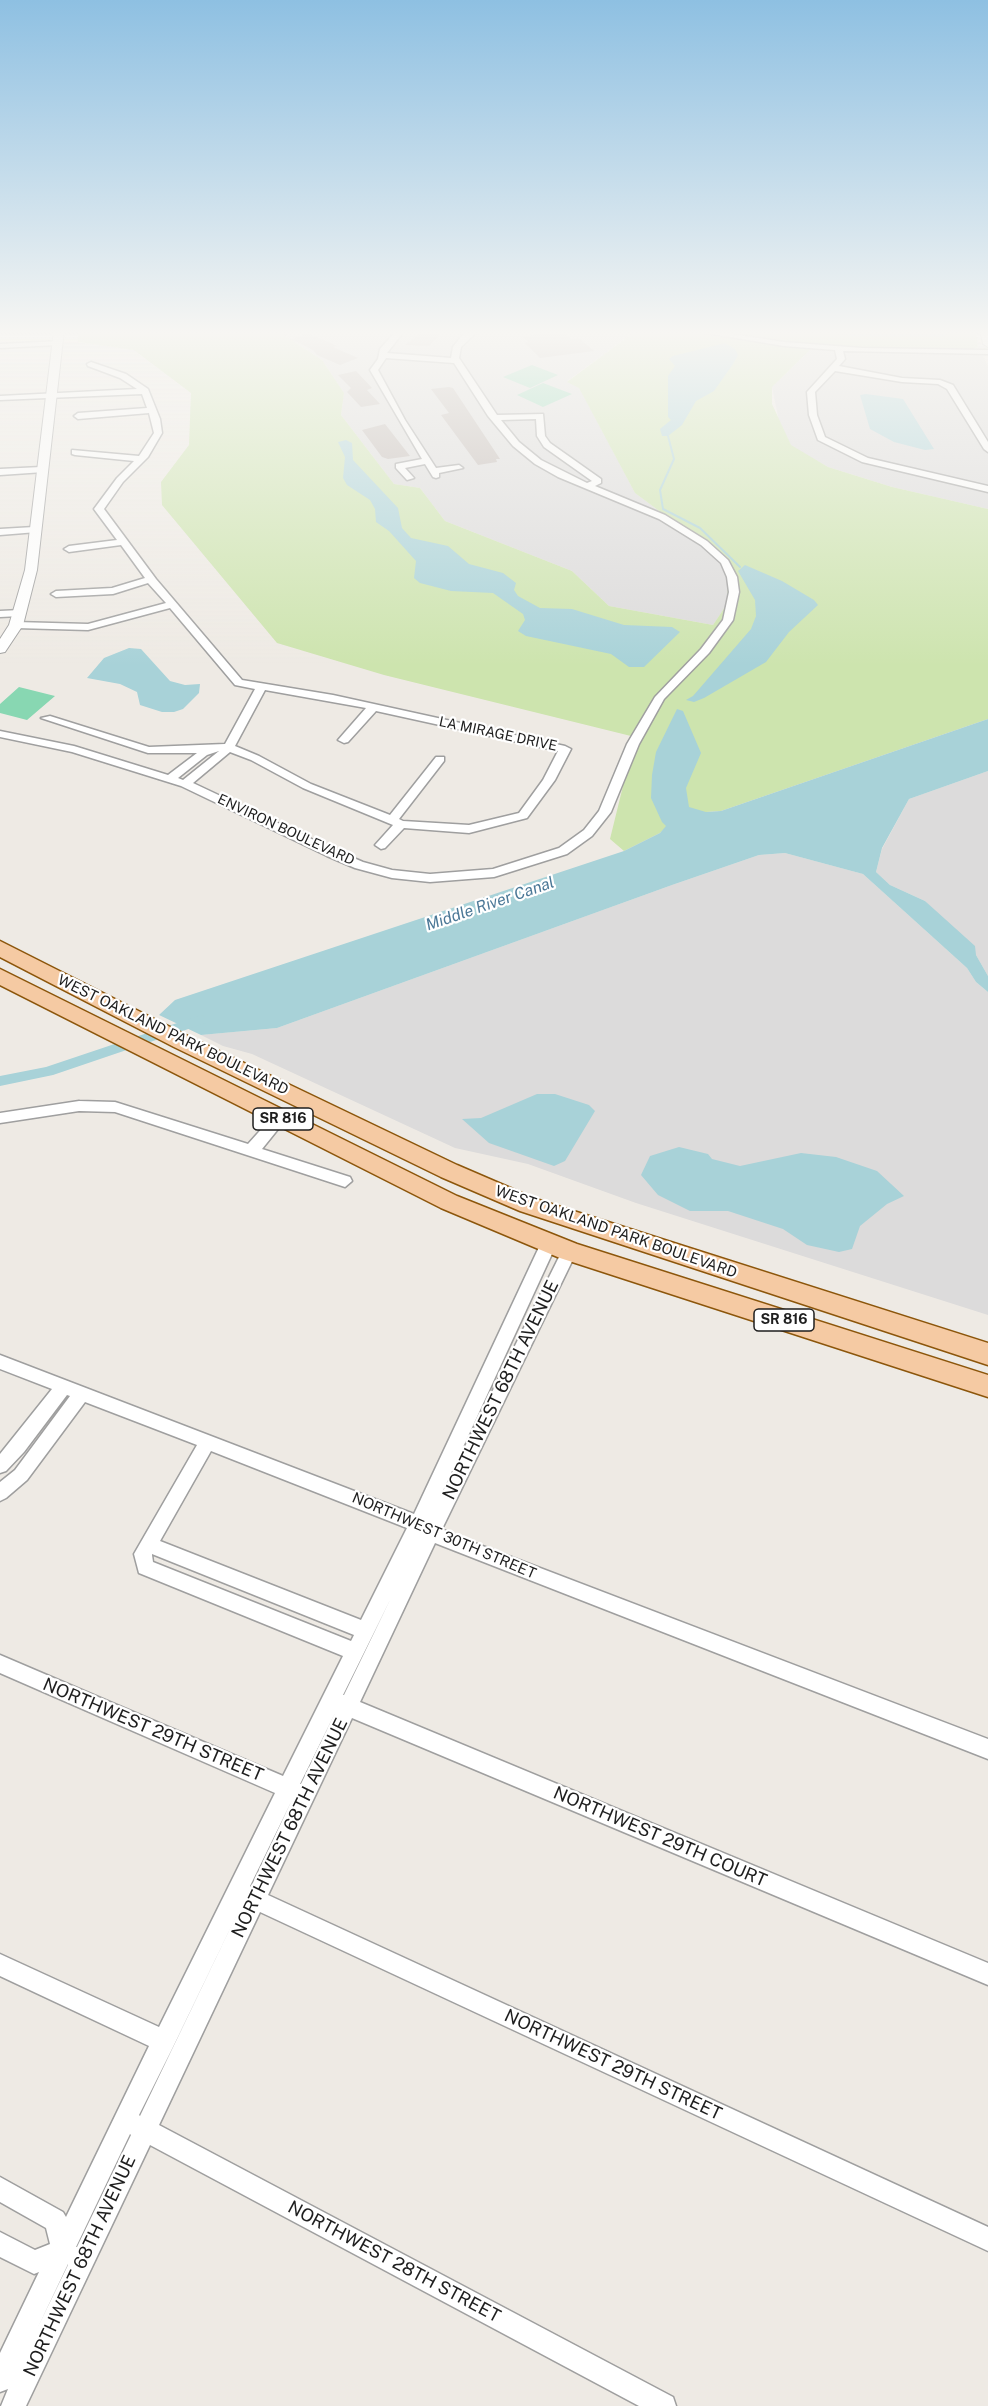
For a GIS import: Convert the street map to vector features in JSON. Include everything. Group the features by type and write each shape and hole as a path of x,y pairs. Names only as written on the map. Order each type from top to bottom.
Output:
{"main road":[{"name":"WEST OAKLAND PARK BOULEVARD","path":"2,950 182,1042 449,1171 528,1204 988,1356"},
{"name":"WEST OAKLAND PARK BOULEVARD","path":"0,976 419,1188 559,1247 988,1386"},
{"path":"929,1366 975,1364 988,1356"}],"street":[{"path":"0,649 18,619 31,570 45,442"},
{"path":"75,452 141,459 152,442"},
{"path":"416,442 435,473 459,468"},
{"name":"ENVIRON BOULEVARD","path":"0,734 74,749 185,784 340,857 392,874 430,878 494,873 563,851 588,833 605,812 633,744 660,697 705,651 728,620 734,592 732,577 725,562 704,543 662,517 588,482 538,462 515,442"},
{"name":"ENVIRON BOULEVARD","path":"545,442 588,482"},
{"path":"830,442 865,460 988,489"},
{"name":"LA MIRAGE DRIVE","path":"46,718 148,750 226,747 255,758 308,786 396,822 469,829 522,816 549,780 565,749 373,707 239,683 151,579 99,509 120,480 141,459"},
{"path":"410,478 399,466 427,461"},
{"path":"0,472 41,470"},
{"path":"0,532 34,530"},
{"path":"69,549 122,542"},
{"path":"56,594 113,591 151,579"},
{"path":"0,614 18,619 96,626 174,604"},
{"path":"185,784 220,757 234,740 249,706 262,686"},
{"path":"344,740 373,707"},
{"path":"170,779 204,753 226,747"},
{"path":"381,845 441,759"},
{"path":"0,1118 79,1106 115,1107 345,1180"},
{"path":"252,1150 280,1118"},
{"name":"NORTHWEST 68TH AVENUE","path":"14,2406 72,2256 559,1247"},
{"name":"NORTHWEST 68TH AVENUE","path":"340,1703 354,1651 364,1630 425,1527 559,1247"},
{"name":"NORTHWEST 30TH STREET","path":"0,1362 425,1527 453,1544 988,1749"},
{"path":"0,1466 18,1447 64,1386"},
{"path":"0,1493 21,1475 82,1393"},
{"path":"208,1441 143,1554 145,1567 354,1651"},
{"path":"149,1545 364,1630"},
{"name":"NORTHWEST 29TH STREET","path":"0,1664 296,1792"},
{"name":"NORTHWEST 29TH COURT","path":"340,1703 988,1974"},
{"name":"NORTHWEST 68TH AVENUE","path":"135,2124 164,2041 246,1895"},
{"name":"NORTHWEST 29TH STREET","path":"246,1895 988,2239"},
{"path":"0,1965 164,2041"},
{"name":"NORTHWEST 28TH STREET","path":"135,2124 664,2406"},
{"path":"0,2189 55,2220 72,2256 34,2262 0,2244"},
{"name":"NORTHWEST 68TH AVENUE","path":"0,2380 72,2256"}],"shaded area":[{"path":"362,442 608,442 635,493 729,563 727,604 713,625 609,606 572,571 445,521 420,488 394,484"},
{"path":"789,442 988,442 988,509 892,487 828,467 791,446"},
{"path":"988,771 988,976 976,955 925,901 890,885 876,872 882,849 909,799"},
{"path":"785,853 863,874 967,968 976,982 988,992 988,1315 636,1203 528,1164 455,1148 252,1054 223,1046 201,1035 277,1028 759,855"}],"green space":[{"path":"189,442 362,442 394,484 420,488 445,521 572,571 609,606 713,625 727,604 729,563 635,493 608,442 790,442 828,467 892,487 988,509 988,719 721,811 706,812 667,826 660,833 624,851 610,839 635,737 384,675 277,643 162,505 161,482"},
{"path":"19,687 55,696 27,720 0,713 0,704"}],"water":[{"path":"338,442 352,443 353,460 398,508 402,528 411,538 448,546 469,564 503,573 516,583 514,590 518,596 540,608 572,609 624,625 672,627 680,632 644,667 629,667 611,654 526,636 518,631 525,620 523,614 493,593 451,591 420,583 414,578 416,561 389,531 376,522 375,509 370,500 347,485 343,478 345,457"},
{"path":"895,442 930,442 934,449 925,450"},
{"path":"745,565 782,581 814,600 818,605 789,632 766,662 704,698 694,702 686,700 693,696 751,629 756,616 755,600 738,571"},
{"path":"129,648 141,649 170,681 185,685 200,684 199,693 183,709 162,712 140,705 137,692 120,684 87,678 104,658"},
{"path":"677,709 683,711 701,753 686,788 689,807 706,812 721,811 988,719 988,771 909,799 882,848 876,872 890,885 925,901 975,946 976,955 988,976 988,992 976,982 967,968 863,874 785,853 759,855 277,1028 201,1035 159,1015 175,1000 624,851 660,833 666,826 651,798 652,775 656,752"},
{"path":"537,1094 555,1094 589,1105 595,1111 565,1161 554,1166 489,1143 462,1119 481,1118"},
{"path":"679,1147 708,1154 712,1159 740,1166 801,1153 836,1157 877,1171 904,1196 887,1204 860,1226 852,1249 839,1252 807,1245 783,1229 728,1211 690,1211 658,1195 641,1175 650,1156"}],"building":[{"path":"371,442 399,442 410,456 388,459 382,457"},
{"path":"461,442 489,442 500,459 496,459 497,462 478,465"}],"waterway":[{"path":"670,442 674,459 660,490 663,509 700,528 740,567"},
{"name":"Middle River Canal","path":"0,1081 48,1072 201,1020"}]}
